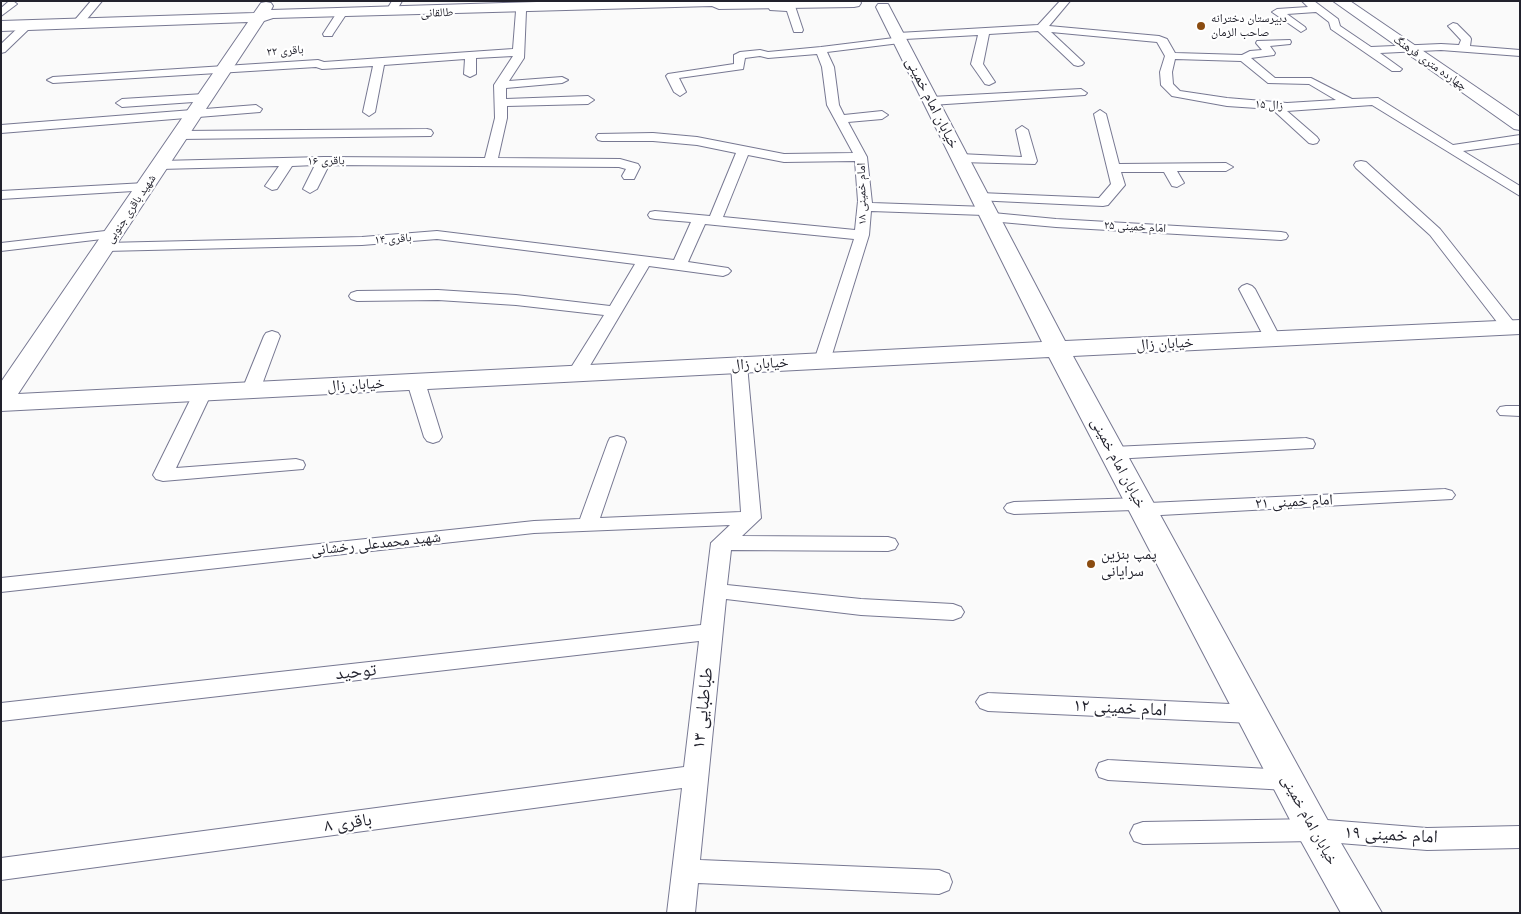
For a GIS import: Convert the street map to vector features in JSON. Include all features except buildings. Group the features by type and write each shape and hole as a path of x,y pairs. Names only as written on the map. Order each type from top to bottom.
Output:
{"main road":[{"name":"طالقانی","path":"1,26 78,24 265,9 268,18 394,6 737,1"},
{"name":"چهارده متری فرهنگ","path":"1340,1 1520,125"},
{"name":"طالقانی","path":"339,10 521,11 854,2 867,7 891,5"},
{"name":"خیابان امام خمینی","path":"891,5 899,38 1057,349 1314,830 1362,913"},
{"name":"شهید باقری جنوبی","path":"1,402 265,9"},
{"name":"خیابان زال","path":"1,402 1515,328"}],"street":[{"path":"78,24 97,1"},
{"path":"1041,28 1065,1"},
{"path":"1307,1 1334,21 1335,27 1396,69"},
{"path":"771,3 774,8 791,8 798,30"},
{"path":"1,13 12,4"},
{"path":"1301,30 1277,12 1318,9"},
{"path":"328,34 339,10"},
{"path":"491,162 501,118 500,86 518,58 521,11"},
{"path":"1,50 27,25"},
{"path":"1453,26 1466,39 1464,48"},
{"path":"1041,28 1078,63"},
{"path":"680,92 672,76 739,67 740,55 760,53 768,55 821,50 899,38 1041,28 1159,39 1163,42 1170,56 1244,58 1250,54 1270,53 1261,43 1286,42"},
{"path":"984,31 977,64 989,82"},
{"path":"1371,50 1464,48 1520,53"},
{"name":"امام خمینی ۱۸","path":"821,50 828,67 833,105 861,157 864,207 862,235 822,361"},
{"name":"باقری ۲۲","path":"53,80 318,62 322,66 518,52"},
{"path":"470,74 471,56"},
{"name":"زال ۱۵","path":"1170,56 1166,80 1170,90 1176,94 1227,102 1276,106 1350,104 1374,101 1520,192"},
{"path":"1244,58 1272,81 1311,81 1350,104"},
{"path":"369,112 379,62"},
{"path":"500,86 562,80"},
{"path":"931,102 1081,93"},
{"path":"501,103 588,100"},
{"path":"122,103 256,109"},
{"path":"1,129 199,106"},
{"path":"1276,106 1312,140"},
{"path":"864,207 985,208 1103,202 1118,185 1100,114"},
{"path":"839,119 882,115"},
{"path":"697,141 707,130"},
{"path":"960,158 1030,161 1022,130"},
{"path":"180,134 427,133"},
{"path":"602,137 653,137 697,141 784,158 861,157"},
{"path":"606,163 623,137"},
{"path":"1452,149 1520,139"},
{"path":"716,220 744,150"},
{"path":"310,189 324,161"},
{"name":"باقری ۱۶","path":"160,165 324,161 620,163 633,167 629,176"},
{"path":"272,186 288,162"},
{"path":"1361,165 1434,232 1515,328"},
{"path":"1168,167 1177,183"},
{"path":"1113,168 1226,167"},
{"path":"1,195 145,186"},
{"name":"امام خمینی ۲۵","path":"985,208 1056,223 1281,236"},
{"path":"655,215 862,235"},
{"path":"700,219 679,265 724,271"},
{"name":"باقری ۱۴","path":"110,240 362,241 437,235 679,265"},
{"path":"1,247 110,240"},
{"path":"576,374 645,261"},
{"path":"1247,289 1273,339"},
{"path":"357,296 438,295 516,300 614,311"},
{"path":"251,390 272,336"},
{"path":"721,543 751,518 739,365"},
{"path":"416,382 433,437"},
{"path":"203,392 163,475 296,465"},
{"path":"588,524 617,442"},
{"path":"1113,453 1306,444"},
{"name":"امام خمینی ۲۱","path":"1014,508 1141,507 1445,495"},
{"name":"شهید محمدعلی رخشانی","path":"1,585 534,527 751,518"},
{"path":"721,543 888,544"},
{"name":"طباطبایی ۱۳","path":"681,913 721,543"},
{"path":"715,591 861,607 953,612"},
{"name":"توحید","path":"1,712 711,632"},
{"name":"امام خمینی ۱۲","path":"988,702 1252,714"},
{"path":"1108,770 1287,780"},
{"name":"باقری ۸","path":"1,869 696,776"},
{"name":"امام خمینی ۱۹","path":"1143,833 1314,830 1427,838 1520,838"},
{"path":"685,871 939,882"}],"place":[{"name":"دبیرستان دخترانه صاحب الزمان","path":"1201,26"},
{"name":"پمپ بنزین سرایانی","path":"1091,564"}]}
